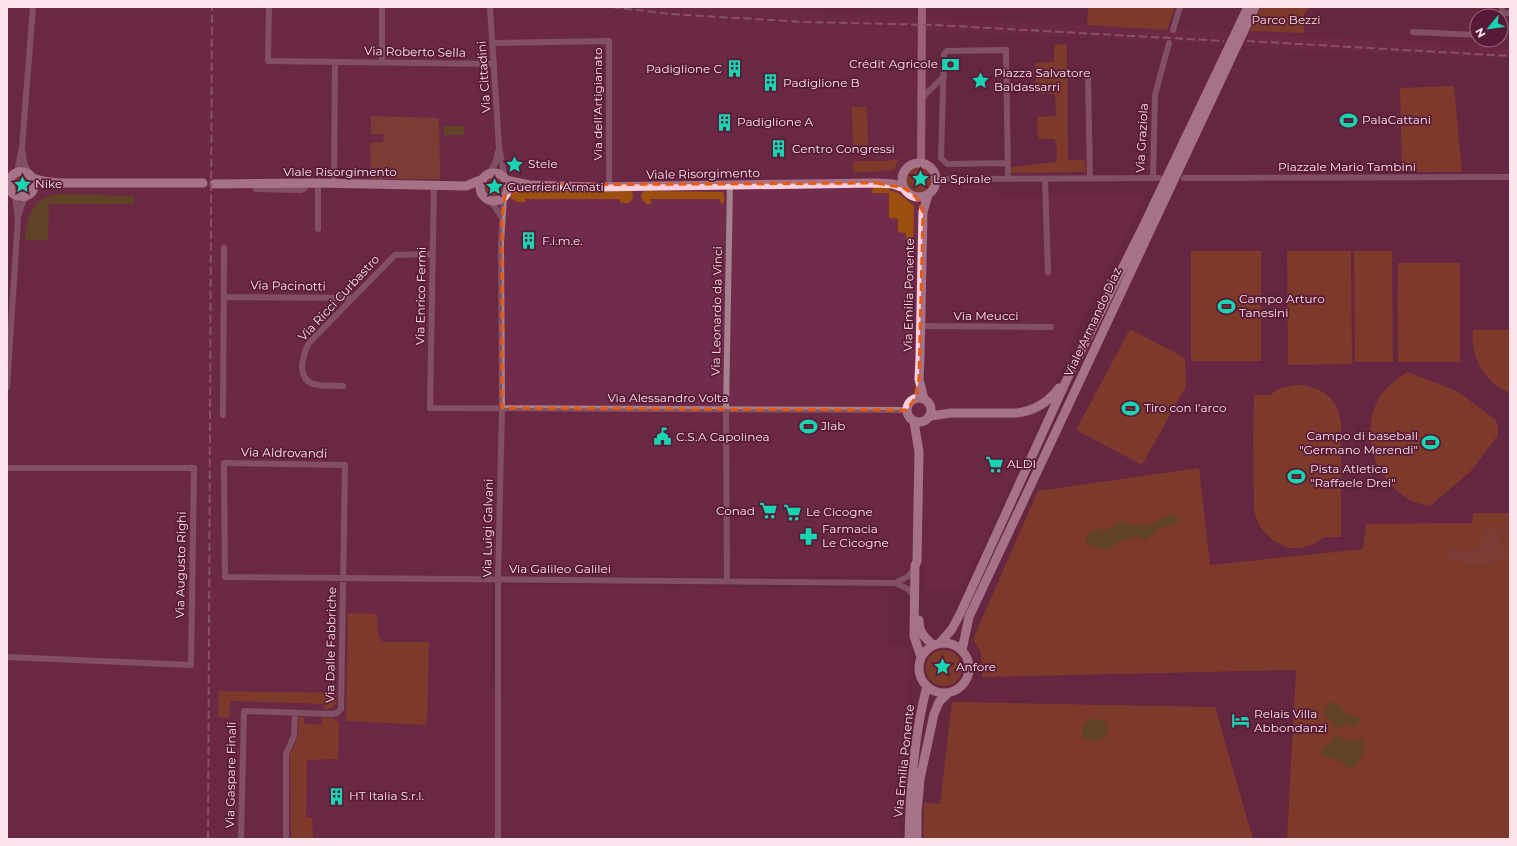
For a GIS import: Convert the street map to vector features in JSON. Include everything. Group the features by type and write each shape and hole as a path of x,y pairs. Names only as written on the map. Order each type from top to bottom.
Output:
{"main road":[{"path":"921,162 922,7"},
{"name":"Viale Armando Diaz","path":"962,650 969,617 1248,7"},
{"name":"Viale Armando Diaz","path":"936,644 952,629 960,614 1068,377 1147,226 1255,7"},
{"path":"921,162 930,166 934,170 937,180 934,188 928,195 916,197 904,188 902,184 903,174 910,165 921,162"},
{"path":"59,183 43,186 19,197 11,192 8,184 11,176 23,171 43,181 59,183 203,184"},
{"path":"497,174 505,179 508,187 505,195 495,201 485,196 481,186 485,177 497,174"},
{"name":"Viale Risorgimento","path":"877,183 889,181 903,174"},
{"path":"30,193 34,182 31,176"},
{"name":"Viale Risorgimento","path":"466,186 485,177"},
{"name":"Viale Risorgimento","path":"505,179 529,185 609,187 877,183 893,184 904,188"},
{"name":"Viale Risorgimento","path":"214,184 434,184 466,186 485,196"},
{"name":"Viale Risorgimento","path":"505,195 529,185"},
{"name":"Via Emilia Ponente","path":"928,195 923,212 920,399 929,402 929,415"},
{"name":"Via Emilia Ponente","path":"916,197 923,212"},
{"path":"914,422 920,423 929,415 951,412 1022,412 1034,409 1052,396 1068,377"},
{"path":"920,399 908,404 907,410 910,418 914,422 919,452 914,636 921,657"},
{"path":"919,452 929,415"},
{"path":"916,565 920,566 919,627 922,636 936,644"},
{"path":"948,643 962,650 967,657 969,665 968,673 961,687 948,693 940,693 927,686 920,675 919,668 921,657 926,650 936,644 948,643"},
{"name":"Via Emilia Ponente","path":"909,839 909,812 920,712 927,686"},
{"name":"Via Emilia Ponente","path":"916,839 920,779 934,714 939,702 948,693"}],"street":[{"path":"31,176 24,162 22,147 34,7"},
{"name":"Via Roberto Sella","path":"269,7 268,61 494,64"},
{"path":"382,7 382,63"},
{"name":"Via Cittadini","path":"490,7 499,147 505,179"},
{"path":"1173,30 1180,7"},
{"path":"1413,32 1469,35"},
{"name":"Via dell'Artigianato","path":"493,43 609,41 609,187"},
{"name":"Via Graziola","path":"937,180 1156,178 1155,95 1169,43"},
{"path":"1008,163 947,164 941,158 944,54 947,51 1006,50 1008,163 1008,179"},
{"path":"334,183 335,62"},
{"path":"1088,75 1090,179"},
{"path":"921,99 944,76"},
{"path":"11,176 22,147"},
{"name":"Via Cittadini","path":"485,177 495,164 499,147"},
{"name":"Piazzale Mario Tambini","path":"1184,178 1510,177"},
{"path":"1045,179 1048,272"},
{"path":"256,190 301,190 305,188 307,183"},
{"path":"318,183 318,229"},
{"name":"Via Enrico Fermi","path":"430,408 434,184"},
{"name":"Via Leonardo da Vinci","path":"727,581 726,409 730,186"},
{"path":"11,192 18,219"},
{"path":"7,387 8,343 18,219 21,206 30,193"},
{"name":"Via Luigi Galvani","path":"498,839 498,579 502,408 502,218 505,195"},
{"path":"485,196 502,218"},
{"path":"223,415 224,248"},
{"name":"Via Ricci Curbastro","path":"343,386 314,384 307,382 303,376 302,361 309,343 395,255 432,254"},
{"path":"7,279 14,280"},
{"name":"Via Pacinotti","path":"224,297 352,298"},
{"name":"Via Meucci","path":"920,326 1051,327"},
{"name":"Via Alessandro Volta","path":"430,408 907,410"},
{"name":"Via Aldrovandi","path":"225,577 224,463 345,465 344,578"},
{"name":"Via Augusto Righi","path":"7,468 194,468 191,664 7,657"},
{"path":"895,582 907,577 916,565"},
{"name":"Via Galileo Galilei","path":"225,577 895,582"},
{"name":"Via Dalle Fabbriche","path":"244,711 335,714 340,711 344,578"},
{"path":"895,582 908,589 915,597"},
{"name":"Via Gaspare Finali","path":"241,839 244,711"},
{"path":"286,836 286,754 294,736 295,713"},
{"path":"904,839 910,829"}],"highlighted area":[{"path":"877,183 904,188 916,197 923,212 919,379 915,398 907,410 502,408 502,218 505,196 529,185"}],"shaded area":[{"path":"7,7 764,7 929,18 1228,32 1224,44 927,31 929,104 925,158 944,178 944,183 986,183 1002,196 1147,194 1077,330 1015,477 960,590 925,589 924,565 910,566 904,574 895,576 492,575 491,692 503,693 504,586 888,589 889,645 910,646 906,759 899,796 899,836 896,839 7,839"},
{"path":"1249,33 1469,45 1469,48 1510,47 1510,59 1376,52 1318,52 1243,46"},
{"path":"371,116 439,118 440,179 371,179 370,143 384,142 383,134 371,134"},
{"path":"444,126 464,126 464,135 444,135"},
{"path":"61,194 133,196 133,204 49,204 48,240 25,240 30,215 33,209 44,199"},
{"path":"1170,514 1175,516 1178,520 1176,524 1162,527 1145,540 1135,536 1130,540 1124,539 1106,550 1092,546 1086,542 1089,532 1093,530 1107,529 1121,521 1131,525 1152,524"},
{"path":"1487,525 1494,531 1502,532 1500,542 1508,558 1485,564 1472,564 1449,559 1447,548 1468,551 1477,548 1482,536 1482,527"},
{"path":"1331,702 1337,704 1347,714 1360,718 1357,725 1351,727 1345,723 1338,729 1336,728 1324,713 1325,708"},
{"path":"1094,719 1104,720 1108,725 1107,736 1102,739 1095,740 1085,739 1082,737 1084,725 1088,721"},
{"path":"1338,734 1342,738 1348,740 1356,739 1363,741 1364,749 1362,756 1351,768 1347,767 1340,761 1324,757 1320,754 1322,747 1331,742"}],"green space":[{"path":"1088,7 1175,7 1167,30 1087,25"},
{"name":"Parco Bezzi","path":"1261,7 1310,7 1304,14 1304,33 1250,31"},
{"path":"1067,44 1068,160 1085,160 1086,172 1010,173 1010,167 1056,162 1057,150 1055,139 1038,139 1037,117 1056,116 1055,94 1036,93 1035,63 1054,62 1054,45"},
{"path":"1454,86 1462,172 1402,172 1400,88"},
{"path":"852,107 867,107 868,145 853,145"},
{"path":"901,159 897,163 894,170 853,173 853,161 883,161"},
{"path":"919,167 928,171 932,180 928,189 919,193 910,189 906,180 910,171"},
{"path":"21,174 31,182 29,192 16,193 11,182"},
{"path":"494,177 501,180 504,187 501,194 494,197 487,194 484,187 487,180"},
{"path":"873,187 887,187 889,190 898,193 914,206 913,252 906,251 906,233 898,232 898,219 889,218 889,193 872,193"},
{"path":"521,190 632,191 633,198 629,203 621,203 619,199 525,199 526,202 518,202 510,198 513,194"},
{"path":"642,192 722,192 724,194 724,202 722,204 719,199 650,199 652,204 646,204 641,197"},
{"name":"Campo Arturo Tanesini","path":"1191,251 1261,251 1261,361 1191,361"},
{"path":"1287,251 1351,251 1352,364 1288,365"},
{"path":"1354,251 1392,251 1393,362 1355,362"},
{"path":"1398,263 1460,263 1460,362 1398,362"},
{"name":"Tiro con l'arco","path":"1130,329 1185,358 1186,386 1142,465 1076,430"},
{"path":"1473,330 1510,330 1510,393 1486,376 1481,368 1474,350"},
{"name":"Campo di baseball \"Germano Merendi\"","path":"1407,372 1457,391 1496,420 1498,427 1498,435 1471,471 1430,506 1412,501 1389,483 1381,472 1371,445 1370,431 1372,416 1377,402 1386,389"},
{"name":"Pista Atletica \"Raffaele Drei\"","path":"1298,385 1316,388 1326,394 1334,402 1338,411 1341,423 1341,537 1325,537 1314,544 1301,548 1288,548 1272,540 1260,527 1254,512 1254,395 1270,395 1280,388"},
{"path":"1199,468 1210,565 1363,549 1366,524 1472,523 1473,513 1510,513 1510,839 1287,839 1296,670 982,677 981,652 973,639 1038,491"},
{"path":"348,613 377,614 378,636 383,642 429,642 427,725 346,721"},
{"path":"947,650 957,655 961,661 961,675 957,681 951,685 941,686 931,681 927,675 926,665 931,655 937,651"},
{"path":"219,691 337,693 337,696 335,704 328,709 324,709 324,704 230,701 229,718 218,717"},
{"path":"952,702 1215,707 1253,839 923,839 924,803 940,804"},
{"path":"299,717 304,717 304,724 322,725 322,718 332,718 339,724 338,759 307,760 306,817 312,818 313,839 291,839 290,754 298,737"}],"railway":[{"path":"208,839 212,7"},
{"path":"612,7 670,14 805,22 935,25 1224,41"},
{"path":"1247,41 1510,56"}],"place":[{"name":"Crédit Agricole","path":"951,64"},
{"name":"Padiglione C","path":"735,69"},
{"name":"Piazza Salvatore Baldassarri","path":"981,80"},
{"name":"Padiglione B","path":"770,83"},
{"name":"PalaCattani","path":"1349,120"},
{"name":"Padiglione A","path":"724,122"},
{"name":"Centro Congressi","path":"779,149"},
{"name":"Stele","path":"515,164"},
{"name":"La Spirale","path":"920,179"},
{"name":"Nike","path":"22,184"},
{"name":"Guerrieri Armati","path":"494,187"},
{"name":"F.i.m.e.","path":"529,241"},
{"name":"Campo Arturo Tanesini","path":"1226,306"},
{"name":"Tiro con l'arco","path":"1131,408"},
{"name":"Jlab","path":"808,426"},
{"name":"C.S.A Capolinea","path":"663,437"},
{"name":"Campo di baseball \"Germano Merendi\"","path":"1431,443"},
{"name":"ALDI","path":"994,464"},
{"name":"Pista Atletica \"Raffaele Drei\"","path":"1297,476"},
{"name":"Conad","path":"768,511"},
{"name":"Le Cicogne","path":"793,512"},
{"name":"Farmacia Le Cicogne","path":"809,536"},
{"name":"Anfore","path":"943,667"},
{"name":"Relais Villa Abbondanzi","path":"1241,721"},
{"name":"HT Italia S.r.l.","path":"336,796"}]}
